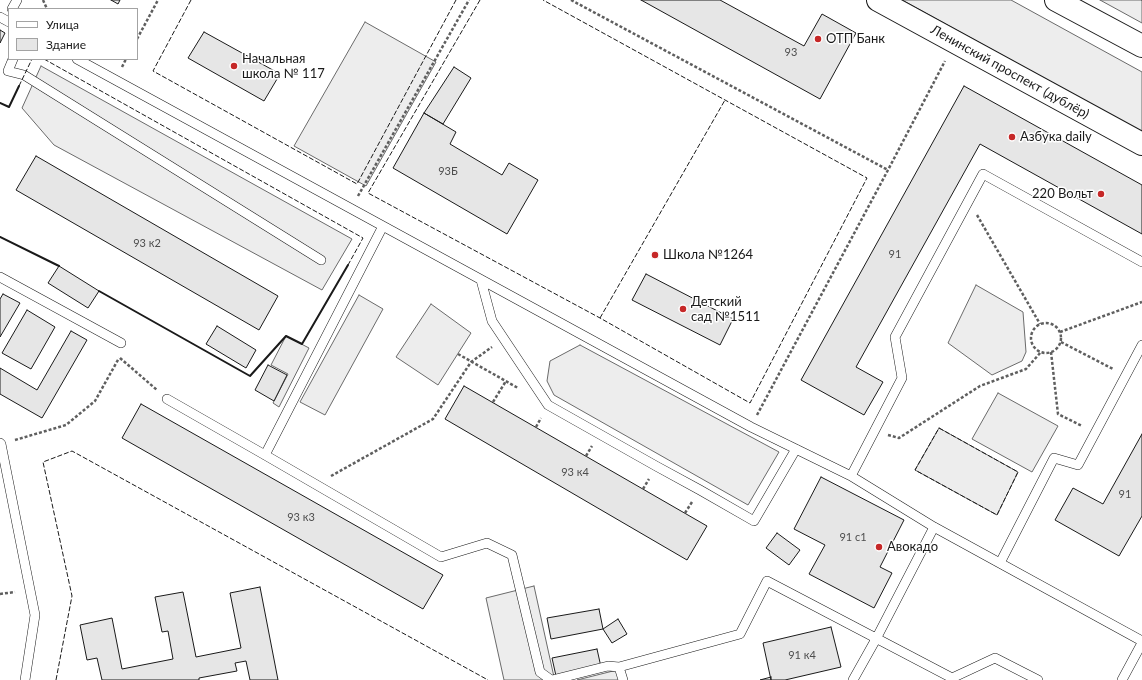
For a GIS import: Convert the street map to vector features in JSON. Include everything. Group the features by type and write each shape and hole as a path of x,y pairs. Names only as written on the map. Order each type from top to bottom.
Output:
{"street":[{"name":"Ленинский проспект (дублёр)","path":"878,0 1142,144"},
{"path":"1056,0 1142,46"}],"lane":[{"path":"13,60 8,71 24,75 321,260"},
{"path":"79,60 751,427 851,476 934,527 1142,642 1122,680"},
{"path":"851,476 902,378 895,337 983,174 1142,262"},
{"path":"265,455 383,226"},
{"path":"0,277 121,343"},
{"path":"481,280 492,321 548,405 754,521 796,449"},
{"path":"1000,563 1054,458 1078,465 1142,345"},
{"path":"167,399 441,557 487,543 512,555 540,672 552,680 608,666 619,667 740,634 767,581 952,678 995,658 1038,680"},
{"path":"1,443 35,615 25,680"},
{"path":"853,680 934,527"},
{"path":"619,667 623,680"}],"path":[{"path":"138,37 158,0"},
{"path":"351,209 469,0"},
{"path":"571,0 888,170"},
{"path":"751,427 945,60"},
{"path":"969,201 1040,324"},
{"path":"1060,332 1142,302"},
{"path":"1045,322 1054,325 1060,332 1061,342 1056,350 1046,353 1037,350 1033,346 1031,341 1032,330 1036,326 1045,322"},
{"path":"316,484 433,419 471,362 504,339"},
{"path":"1061,342 1126,376"},
{"path":"874,431 899,438 980,386 1026,369 1041,352"},
{"path":"1051,352 1058,414 1095,433"},
{"path":"458,354 548,405"},
{"path":"1,443 66,425 96,401 120,358 167,399"},
{"path":"493,402 506,381"}],"shaded area":[{"path":"902,0 1011,0 1142,72 1142,132"},
{"path":"1100,0 1141,0 1142,23"},
{"path":"365,22 436,62 366,186 294,146"},
{"path":"41,66 352,239 322,290 54,145 22,108"},
{"path":"976,285 1023,312 1026,352 1022,361 992,375 948,343"},
{"path":"359,295 383,309 325,415 300,402"},
{"path":"431,304 471,333 438,385 396,357"},
{"path":"286,336 309,348 279,407 273,403 288,374 271,365"},
{"path":"580,345 779,452 748,505 554,395 547,381 550,361"},
{"path":"998,393 1058,426 1032,472 972,439"},
{"path":"939,428 1018,472 997,515 915,470"},
{"path":"534,586 554,677 549,680 504,680 486,598"},
{"path":"617,670 620,680 577,680"}],"building":[{"path":"111,0 120,0 118,4"},
{"path":"641,0 720,0 804,46 822,14 856,33 820,99"},
{"path":"0,30 5,33 0,43"},
{"name":"Начальная школа № 117","path":"204,32 280,74 264,101 188,58"},
{"path":"454,67 471,78 443,124 424,113"},
{"path":"964,86 1142,185 1142,234 980,144 856,367 883,382 864,415 801,380"},
{"path":"424,113 456,132 450,144 502,175 509,163 538,180 507,234 393,168"},
{"path":"36,156 278,296 259,330 16,190"},
{"path":"59,266 99,291 88,308 48,283"},
{"name":"Детский сад №1511","path":"646,274 733,319 720,345 632,300"},
{"path":"3,294 20,303 0,337 0,299"},
{"path":"27,310 55,327 31,369 2,353"},
{"path":"217,326 256,350 246,368 206,344"},
{"path":"71,331 87,340 42,418 0,394 0,368 37,390"},
{"path":"268,365 287,375 274,401 255,390"},
{"path":"464,386 707,526 687,560 445,419"},
{"path":"141,404 443,575 423,609 122,438"},
{"path":"1142,434 1142,516 1119,556 1055,520 1073,488 1103,504"},
{"path":"821,477 904,520 880,567 892,573 874,608 809,574 825,545 794,529"},
{"path":"777,533 800,550 789,565 766,548"},
{"path":"260,587 278,680 250,680 246,661 235,663 237,671 199,678 199,680 102,680 97,658 87,660 80,625 112,618 122,669 173,659 168,631 162,632 155,597 183,592 196,657 241,648 230,593"},
{"path":"599,609 603,629 551,639 547,618"},
{"path":"618,619 627,634 612,643 603,629"},
{"path":"831,627 841,667 785,680 771,680 763,643"},
{"path":"597,649 601,667 556,676 552,658"},
{"path":"771,677 771,680 760,680"}],"fence":[{"path":"191,0 153,71 357,184 456,0"},
{"path":"480,0 368,193 600,318 750,403 867,178 543,0"},
{"path":"19,86 32,60"},
{"path":"46,60 363,238 348,265"},
{"path":"600,318 725,100"},
{"path":"939,428 1018,472 997,515 915,470 939,428"},
{"path":"56,680 72,596 43,462 72,451 488,680"}],"wall":[{"path":"0,103 9,107 19,86"},
{"path":"0,237 59,266"},
{"path":"99,291 250,376 286,336 302,344 348,265"}],"place":[{"name":"ОТП Банк","path":"818,39"},
{"name":"Начальная школа № 117","path":"234,66"},
{"name":"Азбука daily","path":"1012,137"},
{"name":"220 Вольт","path":"1101,194"},
{"name":"Школа №1264","path":"655,255"},
{"name":"Детский сад №1511","path":"683,309"},
{"name":"Авокадо","path":"879,547"}]}
